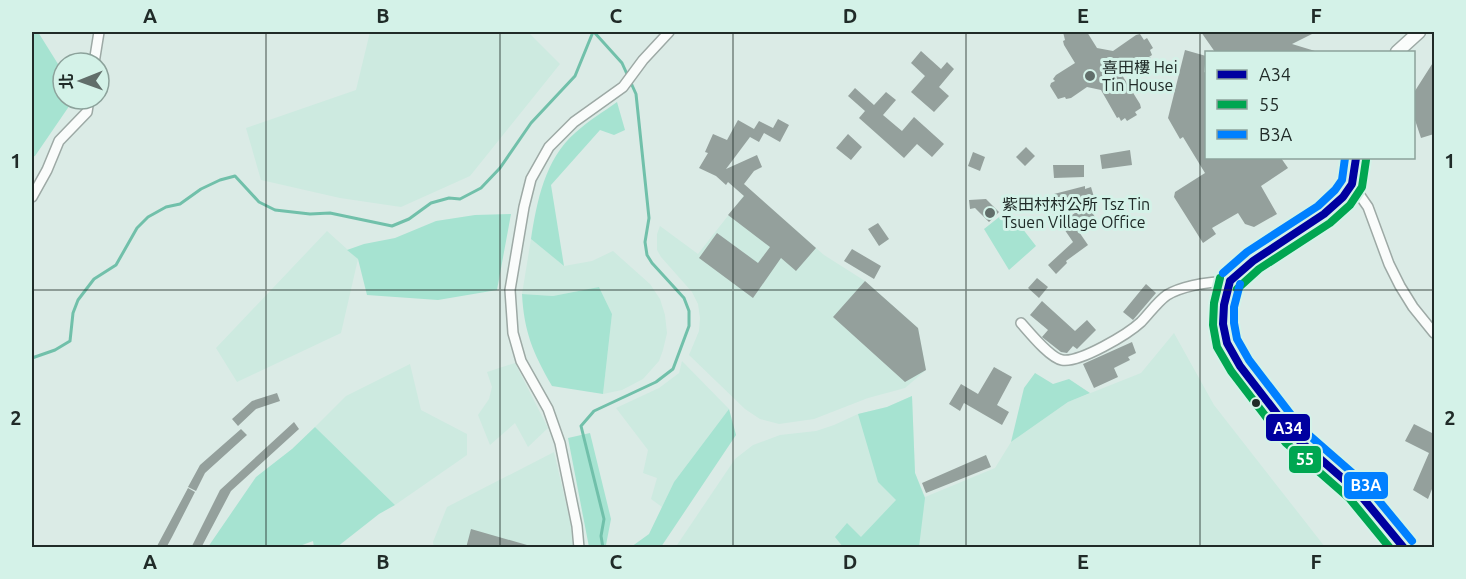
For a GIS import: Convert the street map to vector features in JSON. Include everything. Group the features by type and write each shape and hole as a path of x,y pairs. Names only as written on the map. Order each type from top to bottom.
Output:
{"street":[{"path":"96,51 99,32"},
{"path":"579,548 561,443 548,409 527,374 517,347 511,319 510,290 526,196 539,162 561,134 623,87 643,60 669,32"},
{"path":"1398,51 1419,32"},
{"path":"32,197 47,170 58,141 87,111"},
{"path":"1356,159 1352,184 1343,196 1324,214 1253,261 1230,281 1224,305 1223,324 1227,343 1240,366 1294,436 1357,491 1404,548"},
{"path":"1352,184 1368,207 1389,264 1400,286 1434,333"},
{"path":"1021,323 1054,357 1064,360 1074,359 1128,332 1166,296 1210,282 1230,281"}],"shaded area":[{"path":"370,32 528,32 560,64 470,176 401,207 340,198 261,180 246,128 356,90"},
{"path":"749,189 824,255 865,281 918,328 926,370 905,388 868,398 814,419 779,424 760,419 745,409 689,355 699,331 698,304 692,292 661,257 657,250 657,234 660,226 698,254"},
{"path":"327,231 358,259 341,333 237,382 216,348"},
{"path":"531,239 564,266 592,261 613,251 650,284 660,299 667,333 659,361 643,379 622,390 603,394 612,314 599,287 553,296 522,294"},
{"path":"1174,333 1214,405 1325,547 675,548 735,459 753,445 780,435 816,431 912,396 915,473 925,497 995,468 1011,442 1068,402 1141,373"},
{"path":"682,361 729,409 674,482 662,507 651,499 657,478 643,473 648,450 616,408 659,388 679,373"},
{"path":"515,363 548,428 528,447 515,423 490,445 478,415 489,399 492,387 487,372"},
{"path":"410,364 421,410 467,434 467,455 395,505 315,427 346,396"},
{"path":"554,452 571,525 573,547 434,548 433,542 447,507"}],"green space":[{"path":"32,32 38,32 51,53 51,111 66,111 35,156 32,157"},
{"path":"617,102 625,130 614,135 600,130 551,185 564,266 531,239 544,182 556,155 565,143 585,124"},
{"path":"1008,210 1036,246 1009,270 984,229"},
{"path":"511,214 497,290 438,300 367,295 358,259 347,250 395,238 436,221 475,215"},
{"path":"599,287 612,314 603,394 552,386 531,342 525,320 522,294 553,296"},
{"path":"1035,373 1053,384 1069,379 1090,393 1068,402 1011,442 1024,388"},
{"path":"912,396 915,473 925,498 919,547 843,547 835,537 847,523 861,537 896,500 878,482 858,414 887,407"},
{"path":"729,409 736,435 661,547 631,547 649,534 674,482"},
{"path":"315,427 395,505 379,514 337,547 314,547 313,541 297,547 208,547 256,477 292,449"},
{"path":"590,433 611,519 606,545 608,547 589,547 568,438"}],"building":[{"name":"喜田樓 Hei Tin House","path":"1063,32 1087,32 1097,48 1113,51 1136,35 1140,34 1144,40 1147,38 1153,48 1150,50 1152,55 1149,57 1151,58 1122,75 1140,104 1141,108 1135,112 1137,115 1127,121 1125,118 1121,121 1101,90 1087,87 1071,98 1058,99 1050,86 1051,83 1055,81 1053,79 1056,75 1075,63 1064,45"},
{"path":"1201,32 1316,32 1292,44 1315,51 1214,51"},
{"path":"1185,50 1205,56 1205,159 1282,159 1288,168 1261,186 1277,214 1254,227 1245,224 1238,213 1212,228 1216,234 1203,243 1174,197 1175,192 1205,173 1183,137 1180,139 1168,118"},
{"path":"921,51 941,69 947,62 954,69 939,87 949,96 934,112 911,92 925,76 911,63"},
{"path":"1434,61 1434,134 1421,138 1415,120 1415,91"},
{"path":"855,88 874,105 886,92 896,100 883,115 902,131 914,117 944,144 932,157 917,144 904,158 859,118 865,111 848,96"},
{"path":"778,119 789,125 780,142 764,133 759,142 750,137 726,169 757,155 762,167 754,171 744,184 816,248 796,271 781,258 753,298 699,258 717,233 758,263 770,247 728,215 744,196 728,182 726,185 716,176 699,168 708,153 705,152 713,134 727,140 738,120 754,129 759,121 773,128"},
{"path":"848,134 862,147 851,160 836,148"},
{"path":"1026,147 1035,156 1025,166 1016,157"},
{"path":"1130,150 1132,165 1102,169 1100,155"},
{"path":"973,152 985,157 980,171 968,166"},
{"path":"1053,165 1084,165 1084,177 1054,178"},
{"path":"1085,186 1085,189 1091,187 1094,197 1058,206 1054,194"},
{"path":"986,199 999,212 989,222 975,208 970,209 969,200"},
{"path":"1087,205 1095,217 1077,229 1088,245 1066,261 1067,263 1056,274 1048,265 1073,242 1060,223"},
{"path":"878,223 889,239 879,246 868,229"},
{"path":"852,249 881,266 874,279 844,261"},
{"path":"1037,278 1048,287 1039,298 1028,288"},
{"path":"865,281 918,328 926,370 905,382 833,317"},
{"path":"1146,284 1156,293 1133,320 1123,312"},
{"path":"1042,301 1075,331 1087,320 1096,330 1077,349 1073,346 1067,353 1061,352 1042,337 1048,330 1030,315"},
{"path":"1132,342 1136,353 1128,357 1130,360 1114,368 1118,377 1094,388 1083,364"},
{"path":"994,367 1012,377 997,405 1009,412 1002,425 964,403 960,411 949,404 961,384 978,394"},
{"path":"277,393 280,401 256,409 238,426 232,419 252,401"},
{"path":"294,422 299,429 231,491 201,548 191,548 220,490"},
{"path":"1414,424 1434,434 1434,484 1428,499 1413,490 1429,453 1405,441"},
{"path":"241,429 247,435 205,473 196,491 188,487 200,465"},
{"path":"986,455 991,467 926,493 922,483"},
{"path":"188,488 195,492 172,537 166,548 156,548"},
{"path":"471,529 527,545 526,548 466,548"}],"waterway":[{"path":"32,358 55,350 70,341 73,313 78,300 94,279 116,265 137,228 148,217 166,207 180,204 201,189 220,180 235,176 259,202 275,210 310,214 330,213 392,226 409,219 431,203 449,198 460,199 481,188 500,168 531,123 575,76 593,32"},
{"path":"594,32 622,63 636,94 649,218 645,242 647,255 684,298 689,311 689,326 673,369 656,382 594,411 581,426 604,519 601,536 603,548"}],"transit line":[{"name":"B3A","path":"1223,273 1247,252 1318,206 1342,180 1345,159"},
{"name":"A34","path":"1230,281 1253,261 1324,214 1343,197 1352,184 1356,159"},
{"name":"55","path":"1237,289 1259,269 1330,223 1350,205 1362,187 1366,160"},
{"name":"55","path":"1220,278 1214,303 1213,325 1217,347 1231,371 1286,443 1349,498 1390,548"},
{"name":"A34","path":"1230,281 1224,305 1223,324 1227,343 1240,366 1294,436 1357,491 1404,548"},
{"name":"B3A","path":"1240,284 1234,307 1234,323 1237,339 1249,360 1302,429 1365,484 1412,541"}],"place":[{"name":"喜田樓 Hei Tin House","path":"1090,76"},
{"name":"紫田村村公所 Tsz Tin Tsuen Village Office","path":"990,213"}]}
